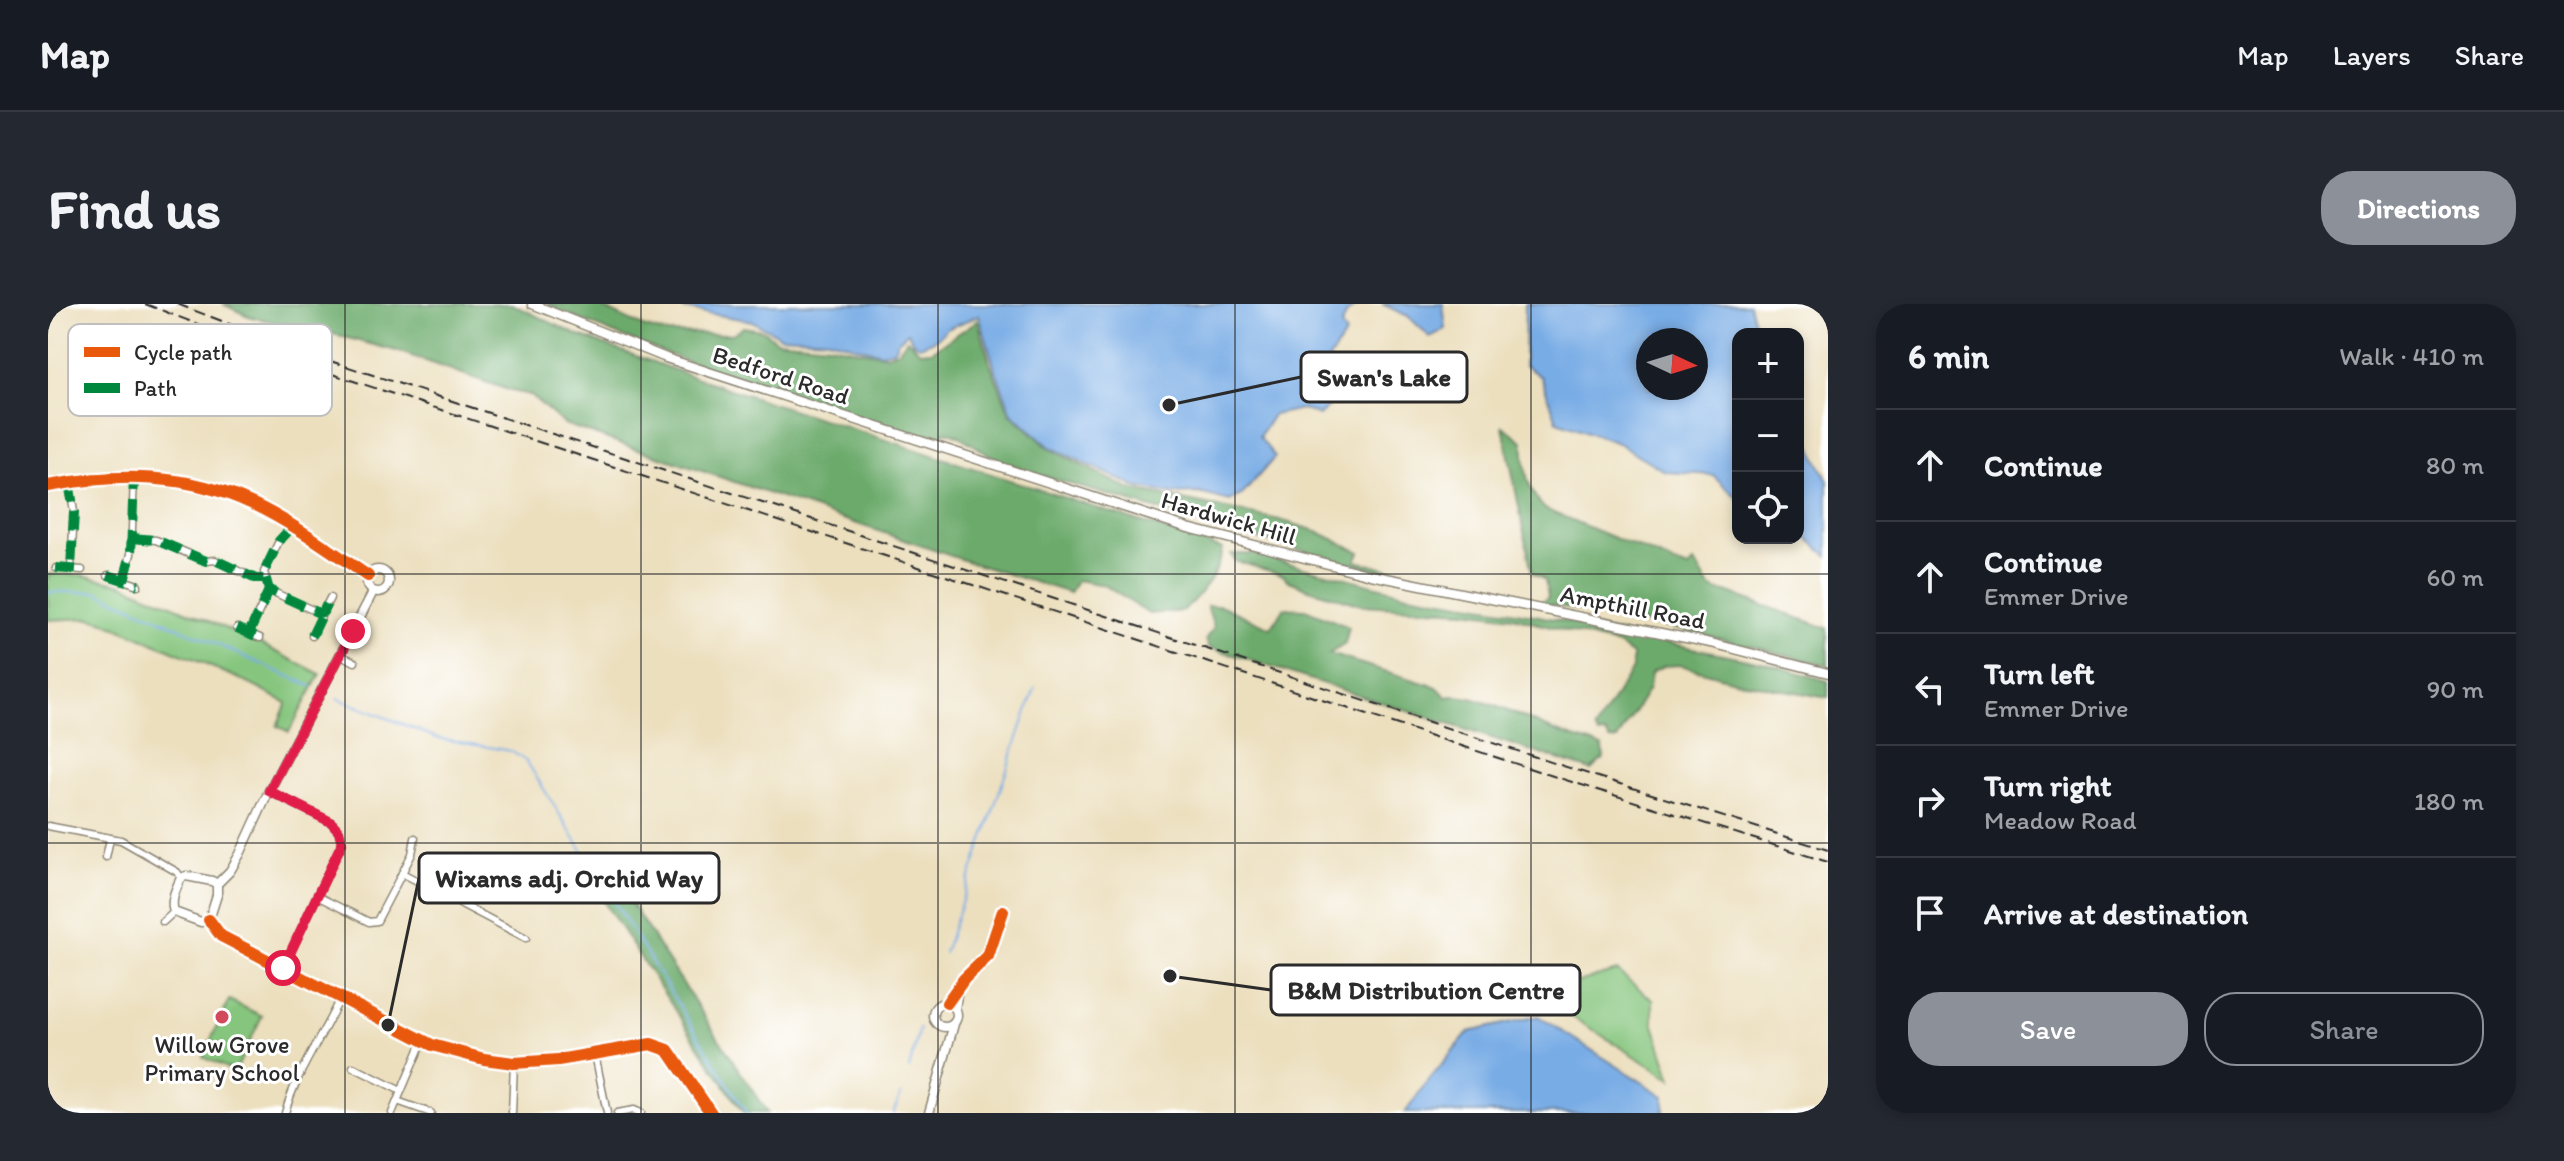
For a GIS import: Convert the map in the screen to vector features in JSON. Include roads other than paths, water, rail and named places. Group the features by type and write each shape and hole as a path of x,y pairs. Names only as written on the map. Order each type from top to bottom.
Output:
{"street":[{"name":"Bedford Road","path":"532,304 666,358 1021,475"},
{"name":"Hardwick Hill","path":"1021,475 1254,547 1430,588"},
{"path":"124,580 131,554 134,477"},
{"path":"48,486 134,477 173,479 223,493 254,504 368,576"},
{"path":"69,482 74,512 71,568"},
{"path":"292,527 279,541 264,572 264,579 269,590 319,613"},
{"path":"132,538 156,540 206,561 215,560 256,579 264,579"},
{"path":"56,568 82,570"},
{"path":"368,576 378,570 388,578 385,590 373,592"},
{"path":"108,575 138,585"},
{"path":"368,576 367,586 373,592"},
{"name":"Ampthill Road","path":"1430,588 1711,643 1828,673"},
{"path":"249,633 269,590"},
{"path":"209,920 217,884 230,871 273,793 373,592"},
{"path":"319,613 323,612 330,598"},
{"path":"312,636 321,617 319,613"},
{"path":"237,628 260,638"},
{"path":"341,655 355,662"},
{"path":"273,793 331,822 339,831 341,850 283,968"},
{"path":"48,826 121,840 177,872 181,878"},
{"path":"319,896 369,922 377,921 412,854 415,838"},
{"path":"106,857 110,839"},
{"path":"402,873 526,938"},
{"path":"181,878 186,876 217,884"},
{"path":"174,912 172,904 181,878"},
{"path":"947,1049 934,1019 934,1011 939,1005 947,1003 988,956 1003,911"},
{"path":"174,912 201,922 209,920"},
{"path":"163,922 174,912"},
{"path":"209,920 221,936 423,1040 484,1059 514,1063 558,1060 651,1044 668,1050 711,1113"},
{"path":"929,1113 958,1017 959,986"},
{"path":"285,1113 302,1069 316,1048 341,996"},
{"path":"947,1003 956,1009"},
{"path":"938,1026 954,1024"},
{"path":"392,1113 423,1040"},
{"path":"595,1054 607,1113"},
{"path":"512,1113 514,1063"},
{"path":"353,1067 401,1091"},
{"path":"397,1101 431,1113"},
{"path":"617,1113 634,1110 641,1113"}],"water":[{"path":"678,304 1359,304 1347,313 1341,327 1346,334 1329,359 1334,376 1334,400 1319,416 1302,409 1273,415 1259,437 1275,457 1243,494 1230,501 1199,493 1172,494 1136,487 1050,447 1012,413 979,315 947,329 935,340 920,346 913,342 908,332 897,342 894,350 881,353 828,339 780,336 752,321 684,309"},
{"path":"1382,304 1443,304 1446,329 1430,337 1408,316"},
{"path":"1525,304 1749,304 1756,328 1732,328 1732,493 1713,475 1666,472 1618,443 1557,421 1541,377 1524,365"},
{"path":"1804,427 1828,481 1828,556 1804,535"},
{"path":"1538,1016 1664,1096 1663,1113 1405,1113 1469,1032"}],"waterway":[{"path":"48,592 98,592 311,686"},
{"path":"944,953 1035,688"},
{"path":"337,698 437,738 511,751 527,762 746,1113"},
{"path":"909,1069 919,1029"},
{"path":"893,1113 901,1094"}],"railway":[{"path":"145,304 197,324"},
{"path":"177,304 230,324"},
{"path":"332,362 1828,850"},
{"path":"332,374 1553,776 1828,862"}],"place":[{"name":"Swan's Lake","path":"1169,405"},
{"name":"B&M Distribution Centre","path":"1170,976"},
{"name":"Willow Grove Primary School","path":"222,1017"},
{"name":"Wixams adj. Orchid Way","path":"388,1025"}]}
